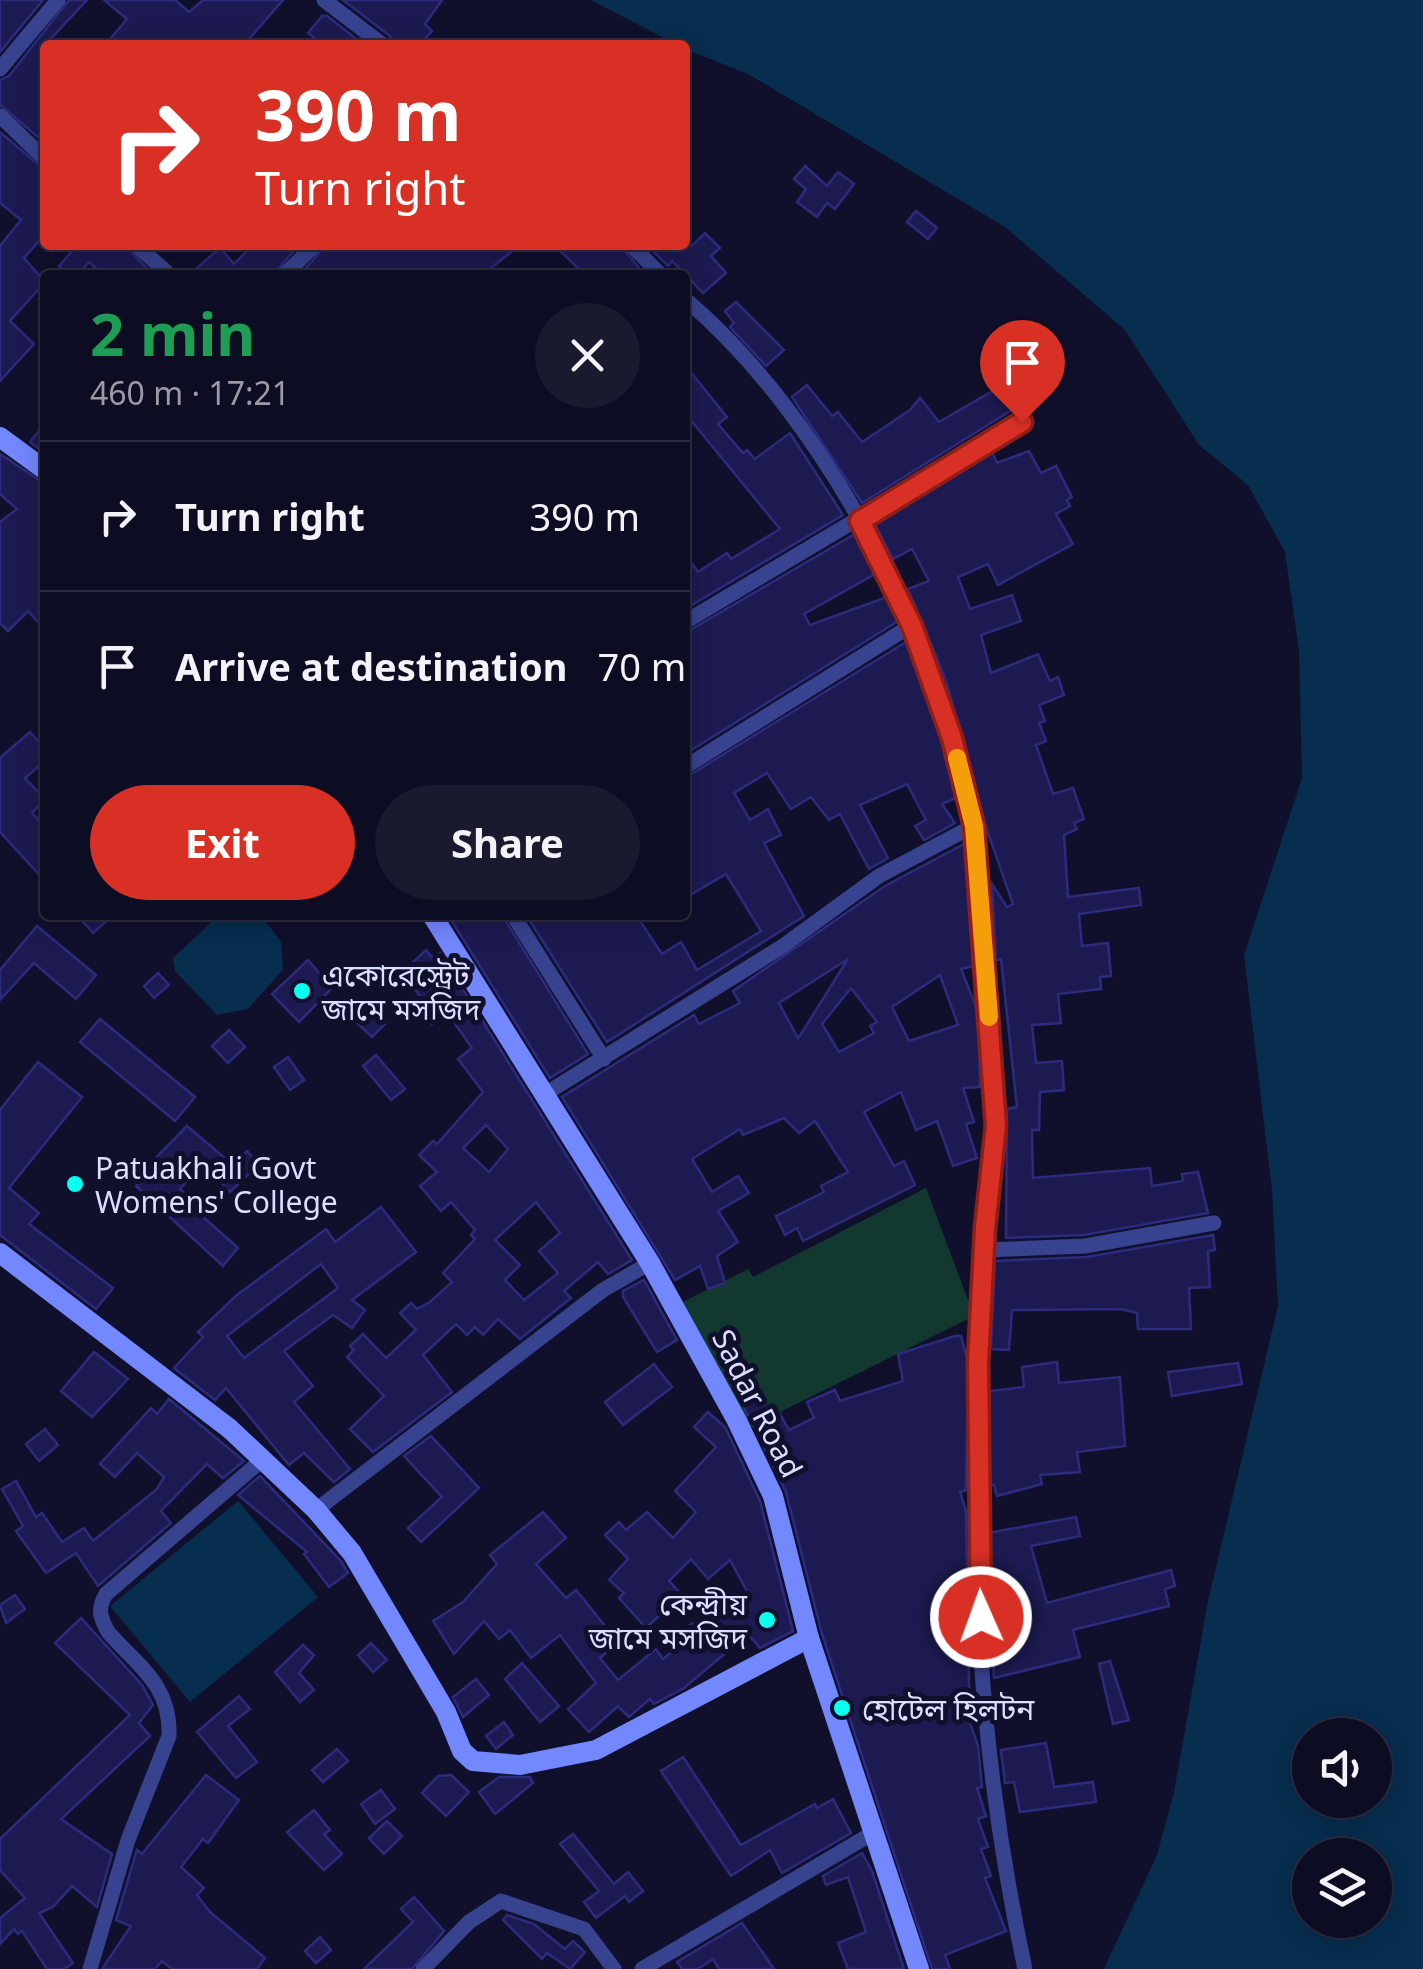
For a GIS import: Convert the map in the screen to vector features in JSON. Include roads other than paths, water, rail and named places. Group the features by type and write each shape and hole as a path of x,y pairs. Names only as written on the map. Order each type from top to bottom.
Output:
{"street":[{"path":"0,69 58,0"},
{"path":"324,0 376,40"},
{"path":"0,116 40,154"},
{"path":"142,250 164,270"},
{"path":"289,270 310,250"},
{"path":"637,250 656,270"},
{"path":"690,303 713,322 789,412 860,521 912,626 952,738 974,826 996,1126 984,1250 977,1505 983,1671 989,1777 1025,1969"},
{"path":"690,619 1022,422"},
{"path":"0,437 40,466"},
{"path":"690,764 912,626"},
{"path":"544,1094 783,946 879,876 974,826"},
{"name":"Sadar Road","path":"441,920 650,1263 736,1419 773,1496 809,1638 919,1969"},
{"path":"516,920 604,1059"},
{"path":"984,1250 1067,1248 1214,1223"},
{"path":"0,1253 263,1459 316,1510 352,1553 446,1712 462,1751 473,1761 520,1765 596,1750 809,1638"},
{"path":"316,1510 603,1290 650,1263"},
{"path":"90,1969 128,1840 169,1736 170,1720 164,1692 108,1632 101,1620 100,1604 106,1594 263,1459"},
{"path":"642,1969 873,1834"},
{"path":"423,1969 469,1922 501,1900 584,1929 614,1969"}],"water":[{"path":"591,0 1423,0 1423,1969 1104,1969 1157,1855 1174,1792 1208,1601 1278,1306 1272,1190 1244,955 1302,778 1299,650 1285,552 1248,485 1199,445 1125,330 1005,227 748,74 690,51 690,40 668,40"},
{"path":"214,920 265,920 281,942 283,970 248,1009 217,1015 175,971 173,958"},
{"path":"238,1501 318,1597 190,1702 110,1606"}],"place":[{"name":"একোরেস্ট্রেট জামে মসজিদ","path":"302,991"},
{"name":"Patuakhali Govt Womens' College","path":"75,1184"},
{"name":"কেন্দ্রীয় জামে মসজিদ","path":"767,1620"},
{"name":"হোটেল হিলটন","path":"842,1708"}]}
